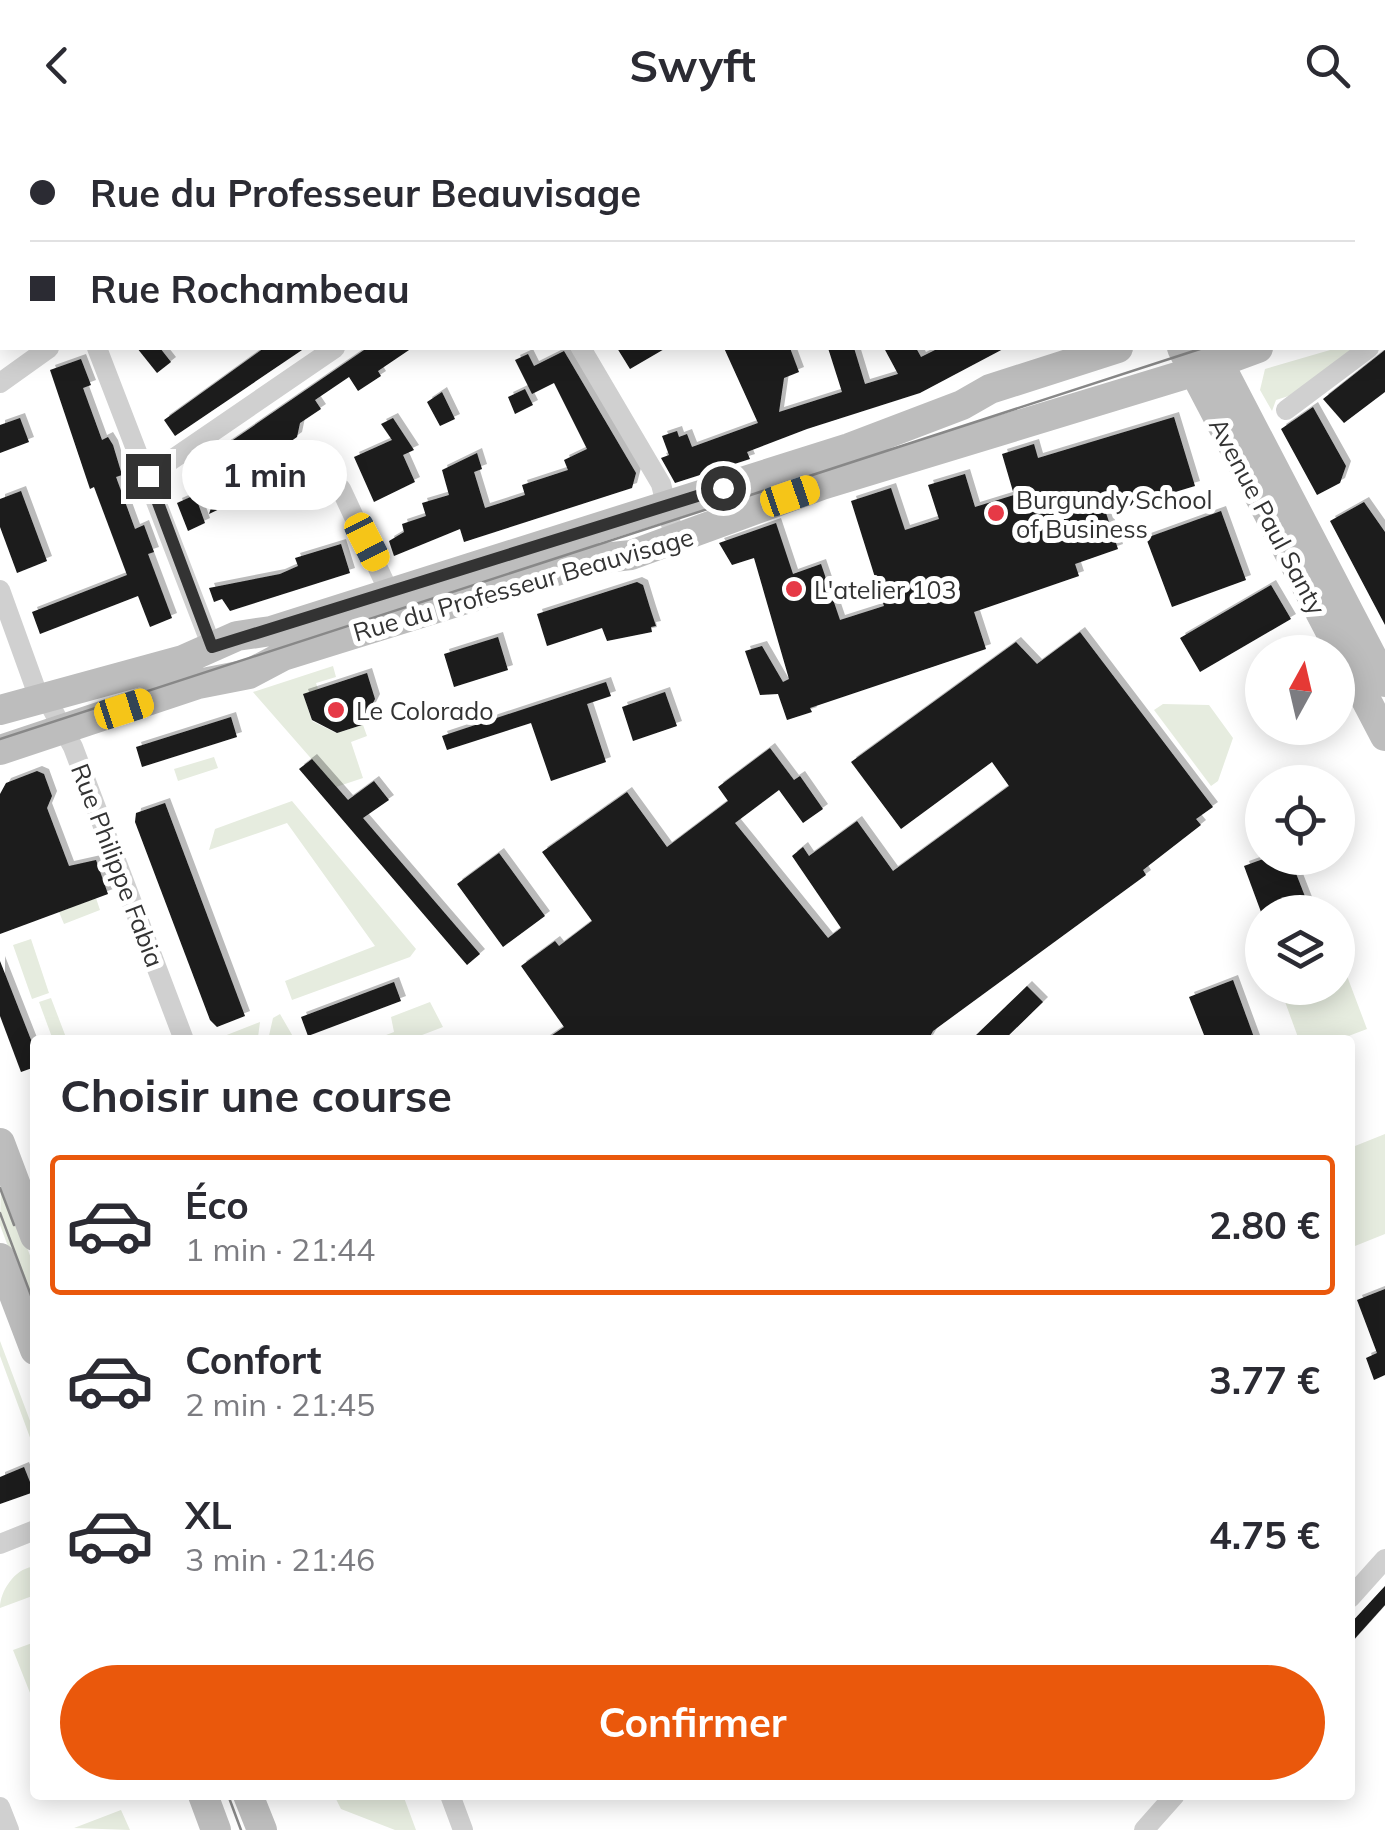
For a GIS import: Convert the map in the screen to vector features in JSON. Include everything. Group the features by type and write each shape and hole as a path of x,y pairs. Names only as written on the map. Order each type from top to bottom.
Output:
{"street":[{"path":"0,383 46,350"},
{"path":"98,350 212,647"},
{"path":"148,476 332,350"},
{"path":"582,350 654,470 668,502 675,540"},
{"name":"Rue du Professeur Beauvisage","path":"0,710 183,660 212,647 848,448 962,405 990,389 1112,350"},
{"name":"Rue du Professeur Beauvisage","path":"0,750 198,684 249,674 283,656 495,590 675,540 822,485 1201,358 1247,350"},
{"path":"1286,410 1366,350"},
{"name":"Avenue Paul Santy","path":"1201,358 1283,517 1385,736"},
{"path":"342,489 390,594"},
{"name":"Avenue Paul Santy","path":"1283,517 1385,682"},
{"name":"Rue Philippe Fabia","path":"0,590 39,698 51,707 63,729 182,1035"},
{"path":"0,1142 30,1223"},
{"path":"0,1258 30,1337"},
{"path":"0,1544 30,1532"},
{"path":"1355,1592 1385,1559"},
{"path":"205,1800 216,1830"},
{"path":"250,1800 262,1830"},
{"path":"452,1800 463,1830"},
{"path":"1144,1830 1171,1800"},
{"path":"0,1807 9,1830"}],"shaded area":[{"path":"1330,350 1356,350 1298,393 1276,400 1272,411 1260,390 1265,369"},
{"path":"333,666 336,677 316,683 318,689 304,695 312,721 336,733 363,725 367,736 351,742 363,778 336,787 253,692"},
{"path":"1163,704 1209,705 1233,738 1218,781 1211,786 1154,710"},
{"path":"214,757 218,768 178,781 174,769"},
{"path":"292,801 416,949 410,957 292,1000 285,981 375,946 287,823 209,850 215,829"},
{"path":"96,898 100,910 64,924 59,912"},
{"path":"31,939 49,993 32,999 13,945"},
{"path":"1355,997 1367,1029 1351,1035 1297,1035 1286,1005 1355,1005"},
{"path":"51,998 65,1035 51,1035 39,1002"},
{"path":"430,1002 443,1027 422,1035 386,1035 394,1032 391,1017"},
{"path":"280,1014 292,1035 269,1035 273,1018"},
{"path":"260,1022 258,1035 227,1035"},
{"path":"1385,1134 1385,1234 1355,1246 1355,1146"},
{"path":"1,1177 30,1255 30,1306 0,1225"},
{"path":"0,1341 30,1421 30,1438 0,1356"},
{"path":"30,1568 30,1597 0,1608 10,1582"},
{"path":"30,1644 30,1693 13,1650"},
{"path":"336,1800 405,1800 416,1830 395,1830 341,1809"},
{"path":"121,1810 130,1830 74,1828"}],"building":[{"path":"139,350 162,350 171,362 157,373"},
{"path":"261,350 302,350 175,436 164,420"},
{"path":"364,350 409,350 378,371 381,376 358,391 349,377 315,400 321,409 300,423 297,437 277,451 272,442 223,472 211,455"},
{"path":"618,350 663,350 630,369"},
{"path":"725,350 791,350 799,372 784,378 779,412 842,392 829,350 855,350 865,384 898,374 885,350 917,350 921,357 935,350 1001,350 920,393 807,429 747,452 750,459 675,483 661,458 669,455 662,436 677,431 679,437 687,434 692,447 758,423"},
{"path":"1385,350 1385,392 1344,423 1323,399"},
{"path":"564,351 636,473 632,488 464,542 460,529 394,556 389,541 404,532 402,524 426,516 422,503 449,495 442,470 477,453 482,469 474,472 485,508 525,495 522,485 568,470 564,460 587,449 554,383 532,394 515,360 528,354 534,366"},
{"path":"81,359 91,385 83,388 102,440 108,437 113,445 122,475 116,477 135,529 144,525 154,552 148,554 172,618 150,627 138,596 40,634 32,612 127,575 94,487 90,489 50,370"},
{"path":"525,389 533,405 515,414 508,397"},
{"path":"442,392 455,419 440,426 427,402"},
{"path":"1313,407 1346,466 1340,483 1317,495 1281,429"},
{"path":"1174,417 1195,486 1106,513 1118,549 1075,564 1079,576 974,612 986,649 810,708 812,712 787,720 778,694 760,695 745,651 762,646 783,682 789,679 754,558 732,565 719,543 776,523 793,574 821,564 840,620 884,606 851,501 891,488 905,530 939,519 928,485 965,474 975,507 1014,495 1002,454 1034,444 1038,458"},
{"path":"20,418 29,442 0,453 0,425"},
{"path":"393,418 414,450 403,455 415,482 374,502 354,457 392,440 381,424"},
{"path":"309,466 317,483 298,492 290,475"},
{"path":"219,484 232,503 209,514"},
{"path":"21,491 47,561 17,573 0,527 0,499"},
{"path":"195,495 205,523 188,531 177,503"},
{"path":"1364,502 1385,532 1385,625 1330,521"},
{"path":"1221,511 1246,580 1172,607 1146,538"},
{"path":"341,544 350,573 230,611 222,599 214,602 209,588 280,574 298,566 295,558"},
{"path":"637,582 643,585 656,626 651,627 652,632 607,641 602,628 547,646 537,614"},
{"path":"1271,585 1291,619 1264,635 1245,635 1245,646 1200,672 1180,638"},
{"path":"1080,632 1213,807 1196,819 1201,825 1143,870 1146,875 931,1035 552,1035 564,1027 521,966 555,941 559,946 592,921 542,852 627,792 667,847 728,801 718,787 770,748 794,780 800,776 823,809 803,823 779,790 735,823 828,938 841,928 792,856 803,847 809,856 857,821 893,871 1009,786 992,762 901,829 851,762 1016,642 1037,664"},
{"path":"498,637 508,670 454,687 444,654"},
{"name":"Le Colorado","path":"367,673 375,699 362,725 337,733 312,720 303,694"},
{"path":"606,682 611,696 587,704 606,762 551,781 531,723 447,750 442,736"},
{"path":"665,692 677,726 633,741 622,707"},
{"path":"231,717 237,737 142,767 136,747"},
{"path":"312,759 348,800 374,781 389,800 363,818 480,954 467,965 299,769"},
{"path":"37,771 44,774 52,796 47,808 69,866 96,860 108,894 0,934 0,794 6,783"},
{"path":"165,803 245,1016 217,1027 210,1020 135,822 136,813"},
{"path":"499,853 545,916 503,947 457,884"},
{"path":"1247,875 1297,875 1304,895 1255,895"},
{"path":"0,961 30,1037 30,1069 21,1072 0,1016"},
{"path":"1233,980 1253,1035 1204,1035 1189,997"},
{"path":"394,982 401,1001 311,1035 301,1017"},
{"path":"1027,986 1043,1002 1009,1035 976,1035"},
{"path":"1385,1289 1385,1375 1374,1380 1366,1358 1377,1353 1357,1300"},
{"path":"24,1467 30,1493 0,1504 0,1477"},
{"path":"1385,1586 1385,1605 1355,1638 1355,1619"}],"tram line":[{"path":"0,739 1197,350"},
{"path":"0,1188 14,1225"},
{"path":"0,1213 30,1293"},
{"path":"230,1800 241,1830"}],"place":[{"name":"Burgundy School of Business","path":"996,513"},
{"name":"L'atelier 103","path":"794,589"},
{"name":"Le Colorado","path":"336,710"}],"route":[{"path":"148,476 212,647 237,636 271,631 668,502 723,488"}]}
